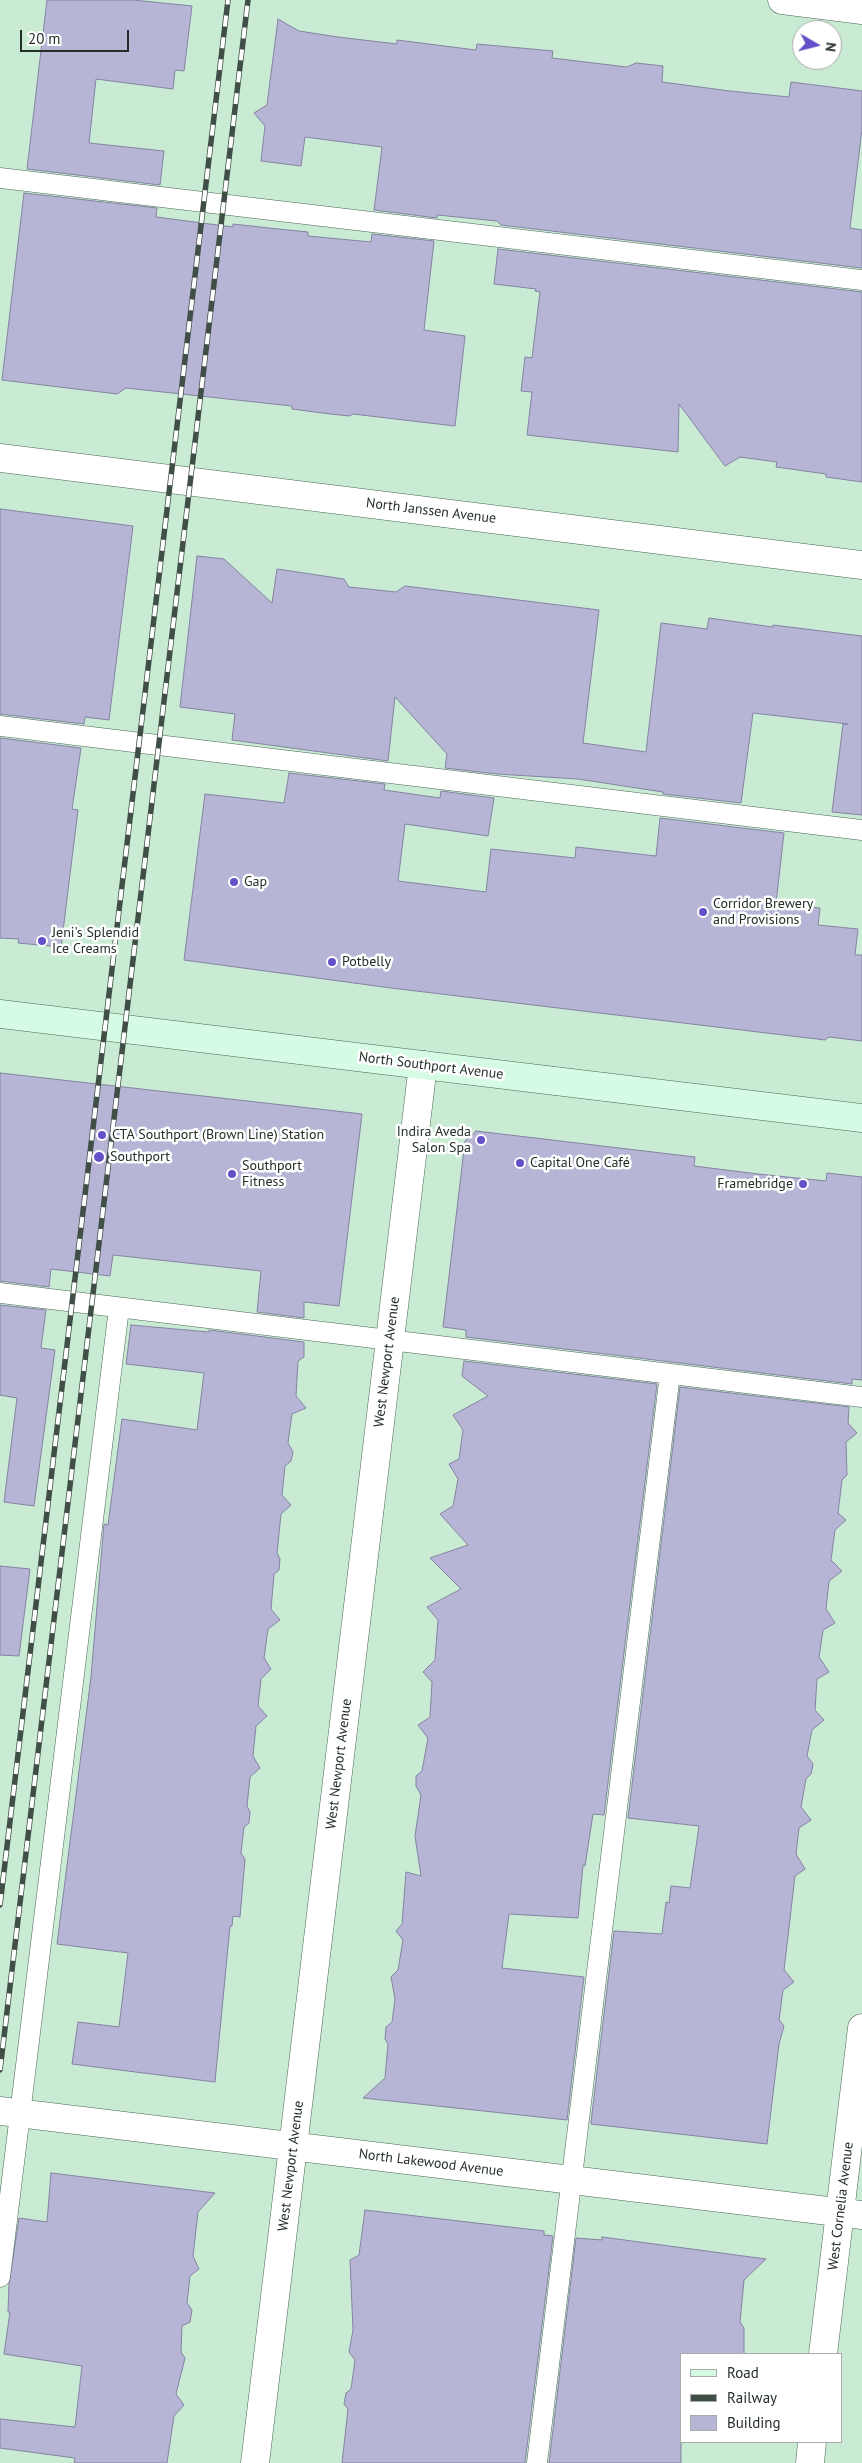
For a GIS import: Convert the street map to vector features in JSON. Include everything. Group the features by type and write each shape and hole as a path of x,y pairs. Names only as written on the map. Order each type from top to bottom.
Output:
{"street":[{"path":"782,0 862,10"},
{"name":"North Janssen Avenue","path":"0,458 862,565"},
{"name":"North Southport Avenue","path":"0,1014 862,1118"},
{"name":"West Newport Avenue","path":"255,2463 423,1065"},
{"name":"West Cornelia Avenue","path":"823,2353 851,2213 862,2028"},
{"name":"North Lakewood Avenue","path":"10,2112 851,2213"},
{"path":"810,2463 812,2443"}],"lane":[{"path":"0,178 862,280"},
{"path":"0,726 862,830"},
{"path":"0,1293 862,1397"},
{"path":"0,2278 10,2112 119,1308"},
{"path":"537,2463 670,1374"}],"building":[{"path":"47,0 133,0 192,6 184,71 175,70 173,89 96,79 89,143 164,151 160,185 27,169"},
{"path":"278,19 299,31 338,37 397,44 397,40 476,50 477,44 553,51 552,58 627,67 636,63 663,66 662,82 730,91 789,97 791,82 862,91 862,129 850,228 862,230 862,268 501,225 497,221 437,215 437,218 374,210 382,147 305,137 301,166 261,161 265,126 254,113 267,105"},
{"path":"24,193 157,208 156,217 233,227 233,224 308,232 308,236 371,242 372,234 434,241 424,330 465,336 455,426 353,414 350,416 330,414 292,409 292,406 126,388 117,394 2,380"},
{"path":"498,249 862,292 862,482 826,477 826,474 776,467 777,462 740,457 725,466 679,404 678,452 527,435 532,392 521,391 525,357 532,358 540,292 535,291 536,289 494,284"},
{"path":"0,509 133,526 109,720 85,717 84,724 0,714"},
{"path":"197,556 224,559 272,603 277,569 344,579 349,587 396,592 405,586 599,610 583,743 646,752 661,623 707,629 709,618 862,636 862,815 832,812 843,724 848,724 753,713 741,803 663,794 663,792 578,779 497,774 445,768 447,754 395,697 388,761 232,740 235,714 180,707"},
{"path":"0,738 81,748 72,809 78,810 61,947 18,943 19,939 0,938"},
{"path":"289,773 385,784 384,790 440,798 441,791 494,798 488,836 405,824 398,881 486,892 491,849 575,858 576,847 656,856 660,818 784,833 776,903 820,908 818,925 858,929 855,955 862,955 862,1041 829,1037 825,1040 391,988 184,960 205,794 284,803"},
{"path":"0,1073 362,1114 339,1306 304,1302 304,1318 257,1312 261,1271 113,1255 110,1276 51,1269 49,1287 0,1281"},
{"path":"476,1131 695,1157 694,1166 758,1174 826,1181 827,1173 862,1177 862,1380 852,1379 852,1384 466,1337 466,1330 443,1327 465,1141"},
{"path":"0,1305 46,1310 41,1348 55,1350 34,1506 4,1502 17,1398 0,1395"},
{"path":"131,1325 209,1332 209,1330 304,1342 304,1357 298,1361 296,1396 306,1408 292,1414 288,1443 293,1452 291,1461 285,1466 282,1495 291,1505 281,1514 277,1553 280,1559 279,1570 274,1574 271,1609 280,1620 268,1629 264,1658 271,1669 261,1679 258,1706 267,1716 256,1726 253,1756 260,1768 250,1777 247,1806 250,1812 249,1823 244,1827 241,1853 245,1859 240,1917 233,1916 232,1926 230,1926 215,2082 72,2064 78,2022 119,2027 128,1953 57,1944 91,1677 104,1524 108,1525 122,1419 197,1430 204,1373 126,1364"},
{"path":"464,1361 657,1384 604,1815 593,1814 585,1866 583,1865 578,1918 509,1914 502,1968 584,1977 567,2120 363,2098 385,2078 388,2044 385,2039 386,2027 392,2022 395,1999 391,1977 398,1970 403,1940 396,1931 402,1924 406,1872 421,1876 415,1836 421,1795 416,1786 416,1776 422,1771 428,1738 418,1725 430,1717 432,1682 423,1672 435,1660 438,1620 427,1607 461,1589 430,1558 468,1545 440,1514 453,1506 458,1479 449,1464 459,1459 463,1430 453,1415 488,1396 462,1376"},
{"path":"680,1387 849,1407 848,1423 857,1433 846,1442 847,1475 842,1480 838,1513 846,1520 835,1530 831,1560 842,1571 829,1581 826,1609 835,1623 823,1630 819,1657 829,1672 817,1679 815,1710 824,1720 812,1730 807,1756 813,1764 811,1774 806,1779 801,1807 811,1820 799,1828 796,1854 805,1869 795,1876 784,1970 794,1982 783,1990 779,2020 784,2026 779,2044 767,2144 591,2124 614,1931 662,1934 666,1902 669,1903 671,1886 690,1888 699,1826 628,1818"},
{"path":"0,1566 30,1569 19,1656 0,1655"},
{"path":"51,2173 215,2193 198,2212 193,2256 199,2269 190,2276 187,2303 192,2310 190,2322 182,2326 181,2352 185,2358 176,2394 184,2405 174,2416 167,2463 74,2463 75,2458 0,2448 0,2419 75,2427 82,2366 4,2354 10,2312 8,2312 9,2284 19,2218 47,2222"},
{"path":"365,2210 544,2231 544,2235 553,2236 525,2463 342,2463 348,2409 344,2404 346,2393 351,2389 355,2360 349,2352 353,2330 350,2260 359,2255"},
{"path":"602,2237 766,2259 744,2280 740,2322 744,2328 744,2353 680,2353 681,2463 549,2463 576,2238 602,2240"}],"railway":[{"path":"0,1905 228,0"},
{"path":"0,2070 248,0"}],"place":[{"name":"Gap","path":"234,882"},
{"name":"Corridor Brewery and Provisions","path":"703,912"},
{"name":"Jeni's Splendid Ice Creams","path":"42,941"},
{"name":"Potbelly","path":"332,962"},
{"name":"CTA Southport (Brown Line) Station","path":"102,1135"},
{"name":"Indira Aveda Salon Spa","path":"481,1140"},
{"name":"Southport","path":"99,1157"},
{"name":"Capital One Café","path":"520,1163"},
{"name":"Southport Fitness","path":"232,1174"},
{"name":"Framebridge","path":"803,1184"}]}
